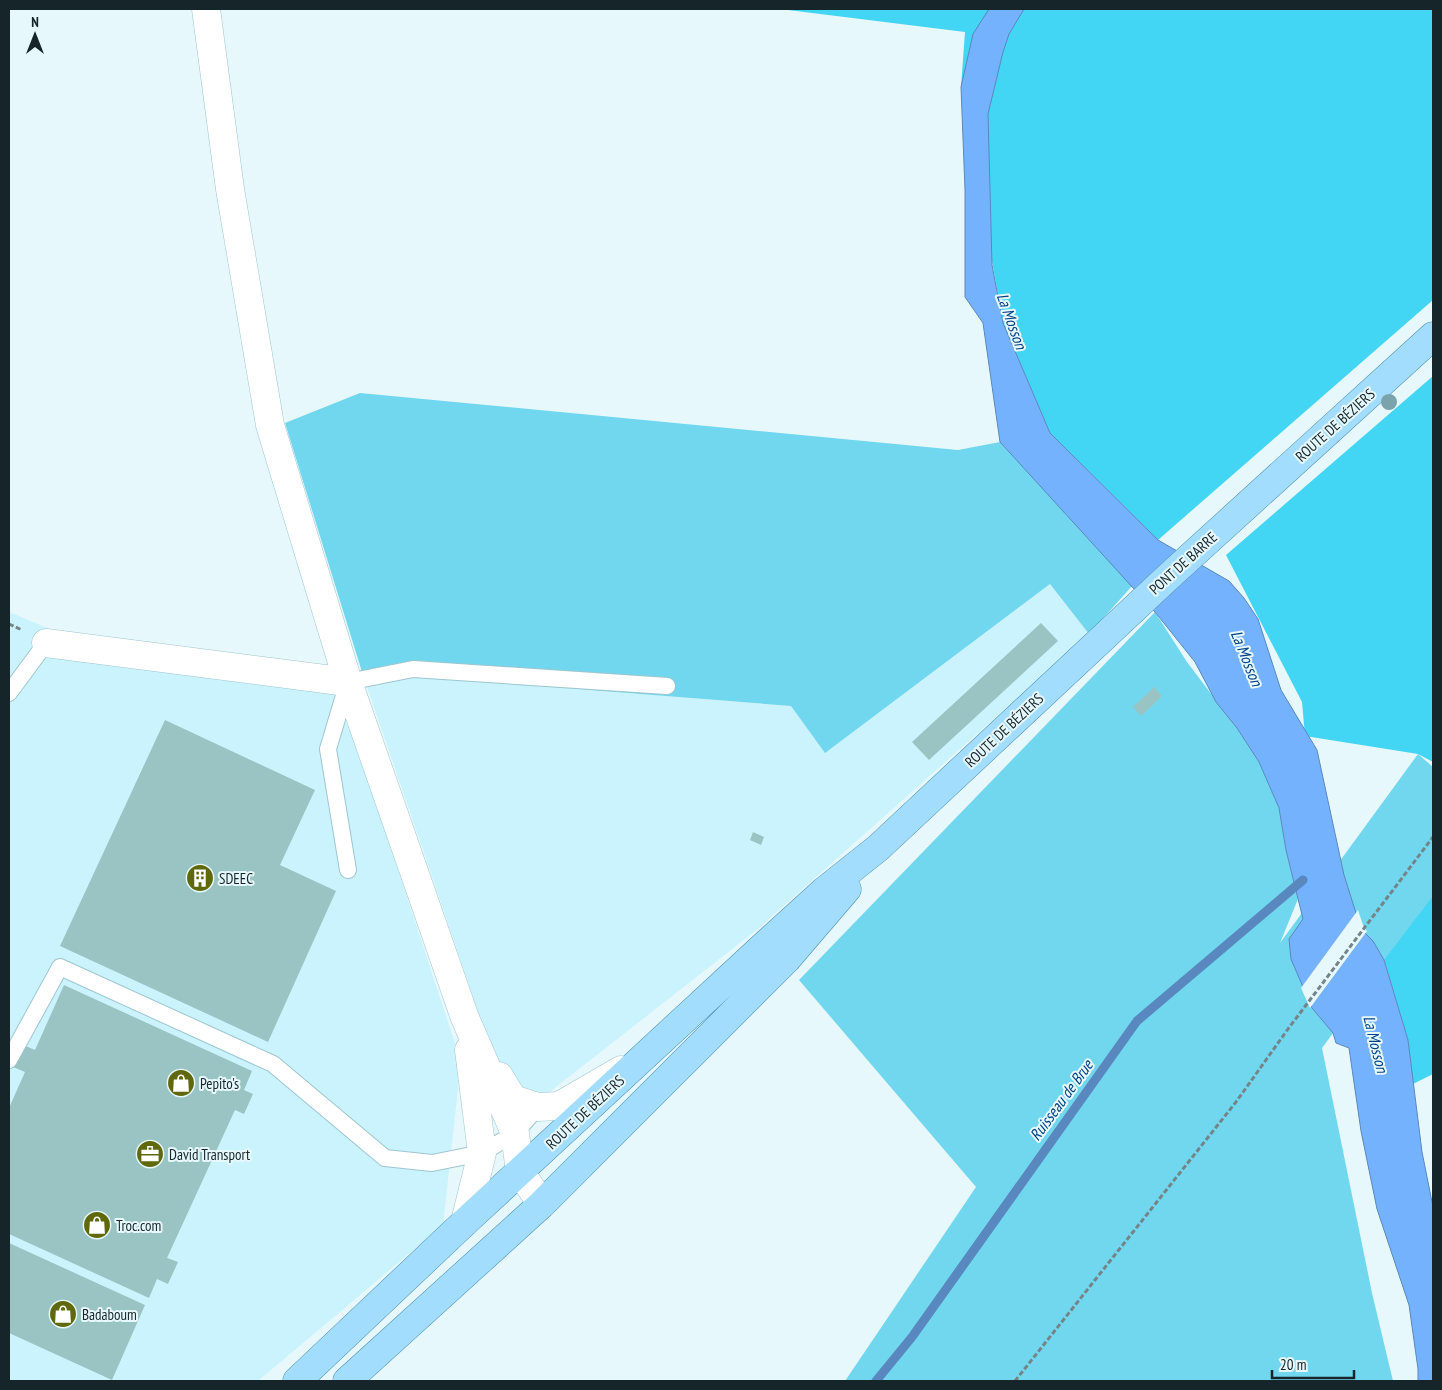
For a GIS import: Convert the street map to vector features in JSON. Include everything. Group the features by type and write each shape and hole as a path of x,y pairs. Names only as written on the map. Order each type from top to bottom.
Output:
{"main road":[{"name":"ROUTE DE BÉZIERS","path":"1236,515 1433,336"},
{"name":"PONT DE BARRE","path":"1130,611 1236,515"},
{"name":"ROUTE DE BÉZIERS","path":"297,1381 465,1222 824,891 878,848 1130,611"},
{"name":"ROUTE DE BÉZIERS","path":"347,1381 542,1204 787,959 840,898 878,848"}],"street":[{"path":"206,9 230,189 270,425 348,682 465,1018 515,1133 520,1172 542,1204"},
{"path":"46,643 348,682"},
{"path":"465,1018 513,1099 538,1107 559,1106 646,1056"},
{"path":"465,1018 482,1153 465,1222"},
{"path":"482,1153 520,1172"}],"lane":[{"path":"9,693 46,643"},
{"path":"348,870 328,749 348,682 413,668 666,686"},
{"path":"9,1060 60,967 273,1064 385,1158 432,1163 482,1153 515,1133 538,1107"}],"path":[{"path":"1015,1381 1236,1102 1288,1029 1433,836"}],"shaded area":[{"path":"780,9 1433,9 1433,300 1158,540 1050,433 1003,323 961,87 965,32"},
{"path":"1433,376 1433,762 1418,754 1305,736 1302,702 1226,555"},
{"path":"360,393 958,450 1000,442 1132,586 1089,634 1050,584 825,753 791,706 362,672 285,423"},
{"path":"1050,584 1089,634 759,928 515,1119 362,672 792,706 826,752"},
{"path":"9,612 55,631 332,688 362,760 461,1062 443,1225 258,1381 9,1381"},
{"path":"1155,612 1187,662 1237,728 1259,762 1279,808 1286,850 1298,899 1280,943 1418,754 1433,767 1433,898 1322,1048 1372,1293 1393,1381 845,1381 976,1187 799,980"},
{"path":"1433,896 1433,1074 1413,1084 1408,1040 1384,960"}],"water":[{"name":"La Mosson","path":"989,9 1024,9 1009,34 988,114 992,265 1003,323 1050,433 1158,540 1229,581 1244,598 1258,619 1281,690 1317,750 1344,875 1361,929 1373,941 1384,960 1408,1040 1422,1152 1433,1207 1433,1381 1418,1381 1409,1305 1377,1209 1361,1131 1349,1048 1336,1043 1333,1033 1312,1008 1291,959 1289,939 1303,919 1286,850 1279,808 1259,762 1237,728 1216,702 1195,662 1155,612 1000,442 983,323 965,297 965,190 961,87 973,34"}],"pier":[{"path":"1358,910 1364,928 1367,931 1310,1008 1301,988"}],"building":[{"path":"1041,623 1058,641 929,760 912,742"},
{"path":"1154,687 1162,696 1141,716 1133,707"},
{"name":"SDEEC","path":"165,720 315,790 280,865 336,891 268,1042 60,946"},
{"path":"753,832 764,837 761,845 750,840"},
{"path":"64,985 252,1071 244,1090 253,1094 244,1114 235,1110 167,1258 178,1262 168,1284 157,1279 149,1298 9,1234 9,1108 25,1072 13,1067 23,1045 35,1050"},
{"path":"9,1243 145,1305 112,1380 9,1333"}],"waterway":[{"name":"Ruisseau de Brue","path":"876,1381 912,1337 1137,1021 1303,880"}],"place":[{"name":"SDEEC","path":"200,878"},
{"name":"Pepito's","path":"181,1083"},
{"name":"David Transport","path":"150,1154"},
{"name":"Troc.com","path":"97,1225"},
{"name":"Badaboum","path":"63,1314"}]}
